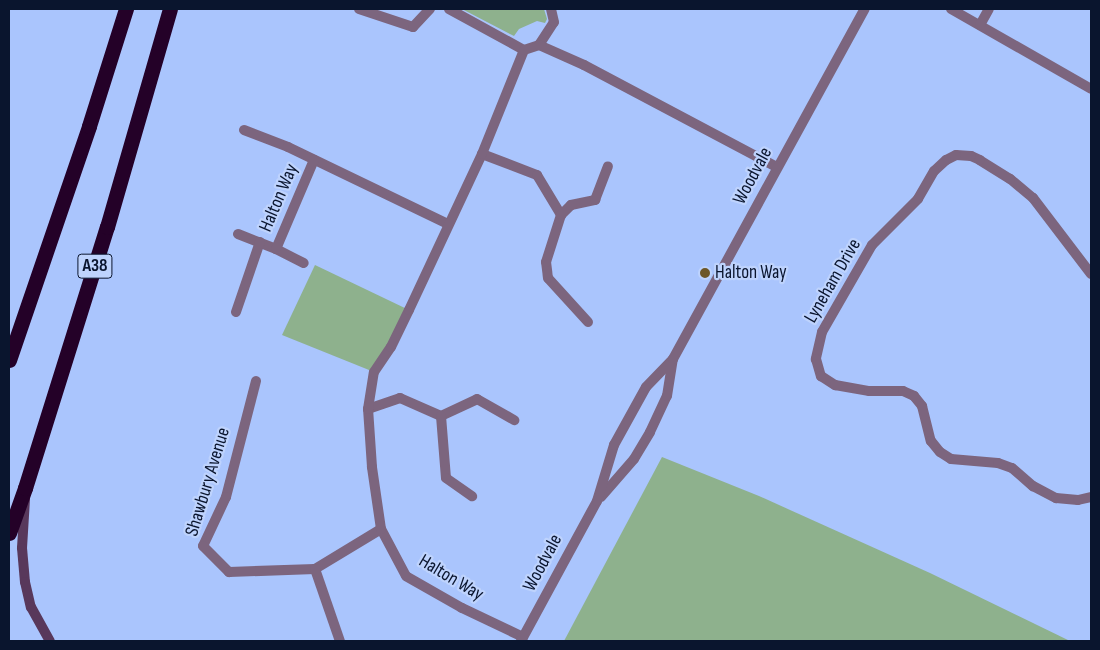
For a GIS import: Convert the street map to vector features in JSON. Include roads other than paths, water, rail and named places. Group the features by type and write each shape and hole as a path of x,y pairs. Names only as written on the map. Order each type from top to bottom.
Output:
{"highway":[{"path":"9,360 90,126 126,9"},
{"name":"A38","path":"9,533 26,488 107,227 170,9"}],"street":[{"path":"359,9 412,27 430,9"},
{"path":"449,9 524,50 539,45 554,22 551,9"},
{"name":"Woodvale","path":"522,639 597,501 614,445 646,387 673,359 865,9"},
{"path":"951,9 1091,89"},
{"path":"980,25 989,9"},
{"path":"539,45 584,65 777,167"},
{"name":"Halton Way","path":"522,639 406,576 381,529 372,468 368,409 374,372 391,346 482,154 524,50"},
{"name":"Halton Way","path":"244,130 314,160 448,224"},
{"path":"482,154 537,175 560,215"},
{"name":"Lyneham Drive","path":"1091,274 1033,198 1010,179 980,160 971,156 956,155 946,160 934,171 918,199 872,245 822,332 816,359 821,376 835,385 869,391 903,391 914,396 922,406 931,441 940,452 951,459 998,463 1012,468 1033,486 1056,498 1078,500 1091,497"},
{"name":"Halton Way","path":"276,249 314,160"},
{"path":"588,322 548,278 546,262 560,215 571,205 595,200 608,166"},
{"name":"Halton Way","path":"238,234 276,249 304,263"},
{"name":"Halton Way","path":"236,312 260,242"},
{"name":"Woodvale","path":"597,501 634,459 650,432 667,396 673,359"},
{"name":"Shawbury Avenue","path":"256,381 226,498 203,546 229,572 315,569 381,529"},
{"path":"368,409 400,398 441,416 477,399 514,420"},
{"path":"441,416 446,478 472,496"},
{"path":"26,488 22,548 25,582 31,607 50,641"},
{"path":"315,569 340,641"}],"place":[{"name":"Halton Way","path":"705,273"}]}
